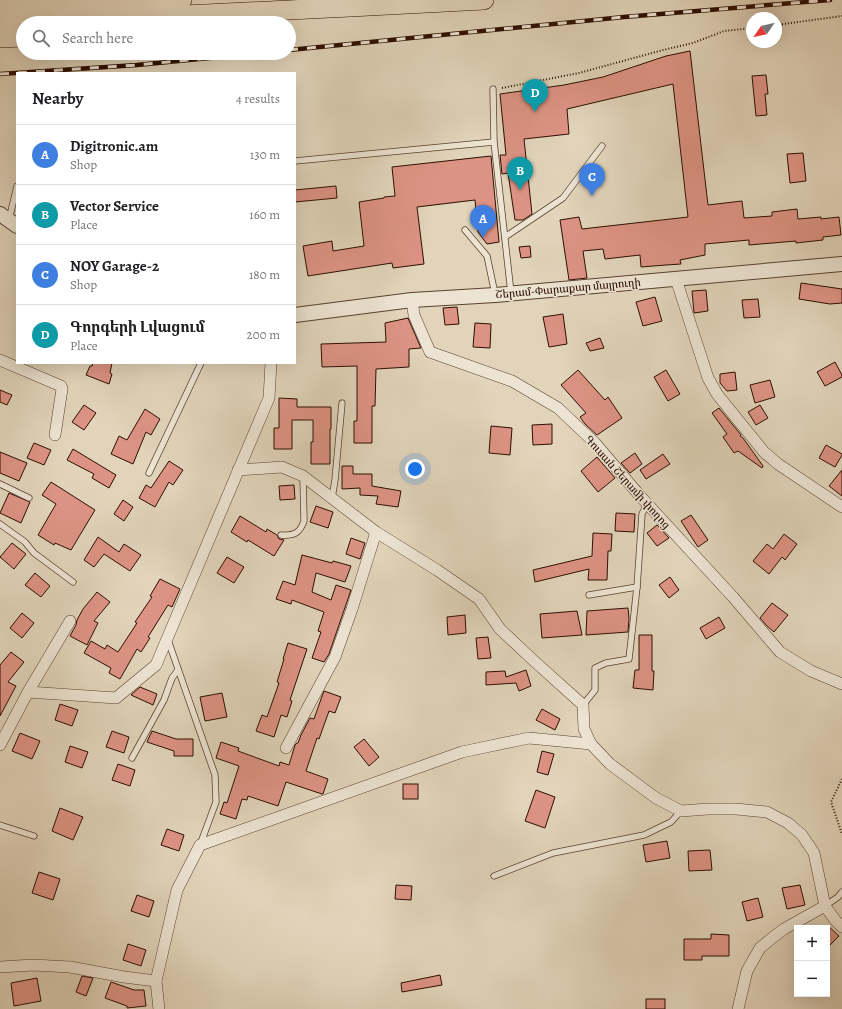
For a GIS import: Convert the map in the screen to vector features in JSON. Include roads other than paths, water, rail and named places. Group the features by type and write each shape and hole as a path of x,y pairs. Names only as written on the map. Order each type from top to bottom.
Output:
{"highway":[{"path":"0,8 182,0"},
{"path":"174,16 484,0"},
{"path":"0,24 16,23"},
{"path":"0,38 16,37"}],"street":[{"name":"Շերամ-Փարաքար մայրուղի","path":"296,315 412,300 495,295 842,264"},
{"path":"676,279 708,378 717,394 764,452 778,464 842,507"},
{"name":"Գուսան Շերամի փողոց","path":"412,300 414,315 430,352 512,381 558,408 595,443 647,504 733,597 780,652 811,671 842,684"},
{"path":"0,360 61,386 62,389 55,435"},
{"path":"28,692 116,698 156,665 269,398 271,364"},
{"path":"238,470 282,467 303,476 376,532 479,599 500,629 583,705 584,729 591,744 610,764 656,798 681,811 736,809 767,812 788,823 802,835 814,854 824,906 842,927"},
{"path":"286,748 335,657 352,610 376,532"},
{"path":"0,745 28,692 70,621"},
{"path":"159,1009 156,981 177,890 200,845 462,752 529,738 591,744"},
{"path":"738,1009 747,971 760,948 784,929 824,906"},
{"path":"0,966 33,965 70,967 156,981"}],"lane":[{"path":"493,89 494,142 511,293"},
{"path":"296,161 494,142"},
{"path":"505,237 564,198 602,146"},
{"path":"9,220 16,190"},
{"path":"465,230 486,256 495,295"},
{"path":"149,474 201,364"},
{"path":"332,498 342,403"},
{"path":"281,535 290,536 302,527 304,520 303,476"},
{"path":"0,484 29,498"},
{"path":"583,705 595,690 595,668 606,663 629,659 637,587 642,514 647,504"},
{"path":"0,524 25,542 34,553 73,582"},
{"path":"589,595 637,587"},
{"path":"167,639 215,775 216,802 200,845"},
{"path":"132,758 164,700 172,678 178,670"},
{"path":"494,876 553,853 644,835 672,822 681,811"},
{"path":"0,825 34,836"},
{"path":"824,906 838,897 842,892"}],"railway":[{"path":"296,49 624,17 830,0"},
{"path":"30,72 189,60"},
{"path":"0,74 16,73"}],"place":[{"name":"Գորգերի Լվացում","path":"535,112"},
{"name":"Vector Service","path":"520,190"},
{"name":"NOY Garage-2","path":"592,196"},
{"name":"Digitronic.am","path":"483,238"}]}
